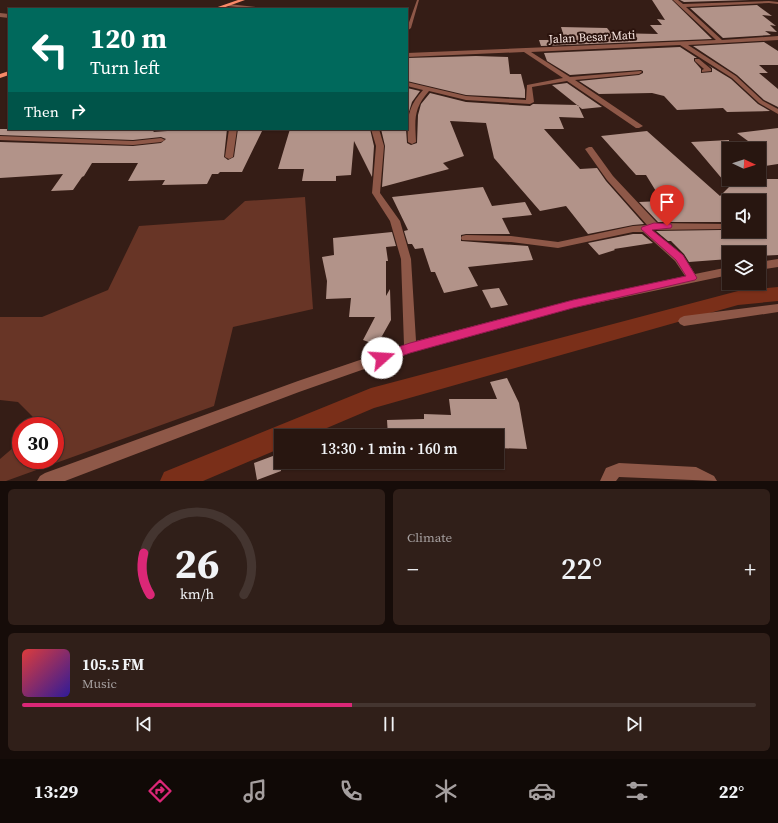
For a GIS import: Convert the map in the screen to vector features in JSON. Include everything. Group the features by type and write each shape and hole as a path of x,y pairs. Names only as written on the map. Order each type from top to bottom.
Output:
{"main road":[{"path":"218,8 244,0"}],"street":[{"path":"675,0 721,42"},
{"path":"681,6 769,2 778,3"},
{"name":"Jalan Besar Mati","path":"408,55 682,44 778,38"},
{"path":"670,44 688,53 709,70 704,71"},
{"path":"682,44 734,77 761,102 778,112"},
{"path":"526,51 640,126"},
{"path":"408,84 466,98 530,102 529,86 570,79 639,72"},
{"path":"412,142 410,114 417,99 426,89"},
{"path":"229,156 233,130"},
{"path":"375,130 380,146 376,193 395,221 406,259 410,348"},
{"path":"0,138 133,143 161,140"},
{"path":"589,149 650,228 679,258 692,278"},
{"path":"466,238 511,239 558,245 633,229 721,226"},
{"path":"766,265 778,263"},
{"path":"45,481 298,387 410,348 573,304 722,272"},
{"path":"684,321 778,308"},
{"path":"608,481 611,473 619,470 696,474 709,481"}],"lane":[{"path":"408,29 410,28 418,0"},
{"path":"228,5 255,8"}],"shaded area":[{"path":"305,197 313,309 233,327 214,406 64,460 64,417 33,417 18,402 0,400 0,317 42,317 108,290 139,226 224,220 245,201"},
{"path":"12,449 12,469 39,469 6,481 0,481 0,459"}],"building":[{"path":"652,0 672,0 712,39 541,46 539,40 565,40 561,27 607,28 611,33 658,34 650,25 662,25 657,19 665,20"},
{"path":"680,0 750,0 684,2"},
{"path":"757,5 772,16 762,15 776,26 770,25 777,32 765,31 771,35 723,38 690,8"},
{"path":"764,42 778,51 778,65 759,65 768,73 759,73 778,89 778,107 764,100 737,75 693,46"},
{"path":"680,47 697,58 694,58 694,61 701,69 701,73 712,72 712,68 708,65 731,79 758,104 770,111 727,112 723,108 677,110 664,96 652,93 599,94 579,81 639,75 643,73 643,71 570,75 547,61 544,53"},
{"path":"476,56 508,57 510,74 521,74 525,90 525,98 466,95 408,81 408,58"},
{"path":"567,83 602,107 582,109 552,85"},
{"path":"408,88 420,91 412,102 408,115"},
{"path":"430,93 466,102 530,106 533,104 578,105 584,118 559,117 564,129 544,129 580,169 597,168 606,181 644,224 588,234 566,206 540,211 494,158 486,123 450,121 464,156 443,163 449,169 382,187 385,146 381,130 406,130 407,143 411,145 417,143 418,115 421,104"},
{"path":"778,128 778,164 766,166 766,142 749,142 737,133"},
{"path":"0,129 155,130 153,132 182,130 227,130 224,157 228,160 234,157 238,130 263,130 242,172 220,172 218,174 212,174 207,184 162,185 165,180 128,181 138,163 92,163 73,190 51,191 63,174 0,178 0,142 133,146 161,143 166,139 161,137 133,140 0,135"},
{"path":"290,130 370,130 374,146 372,177 354,141 351,175 336,176 336,181 302,181 304,169 278,169"},
{"path":"647,131 720,196 722,194 722,222 658,222 639,202 662,201 646,175 636,175 601,136"},
{"path":"729,140 729,142 722,142 722,179 691,142"},
{"path":"766,179 778,179 778,255 766,256 766,246 722,246 722,260 689,262 684,254 671,241 668,241 656,231 721,230 722,238 766,238 766,194 722,194 729,187 728,186 766,186"},
{"path":"483,187 492,206 525,202 532,215 502,218 510,234 466,234 461,235 461,241 528,246 533,260 468,267 478,286 444,293 435,272 431,272 423,248 415,249 412,244 408,244 404,231 408,230 392,197"},
{"path":"392,232 396,246 386,247 388,261 386,261 386,296 390,289 391,320 377,345 363,340 375,317 349,317 351,298 326,299 327,281 322,257 334,255 333,238"},
{"path":"633,234 642,234 653,243 614,249 615,250 599,255 588,243"},
{"path":"499,288 508,305 491,308 482,290"},
{"path":"507,378 519,403 527,449 504,448 504,429 388,429 387,420 424,419 424,414 451,415 449,399 497,399 490,382"},
{"path":"274,456 274,469 281,469 281,471 257,480 254,463"}],"waterway":[{"path":"173,481 371,398 738,298 778,294"}],"route":[{"path":"382,358 410,348 573,304 692,278 679,258 646,229 654,226 667,226"}]}
